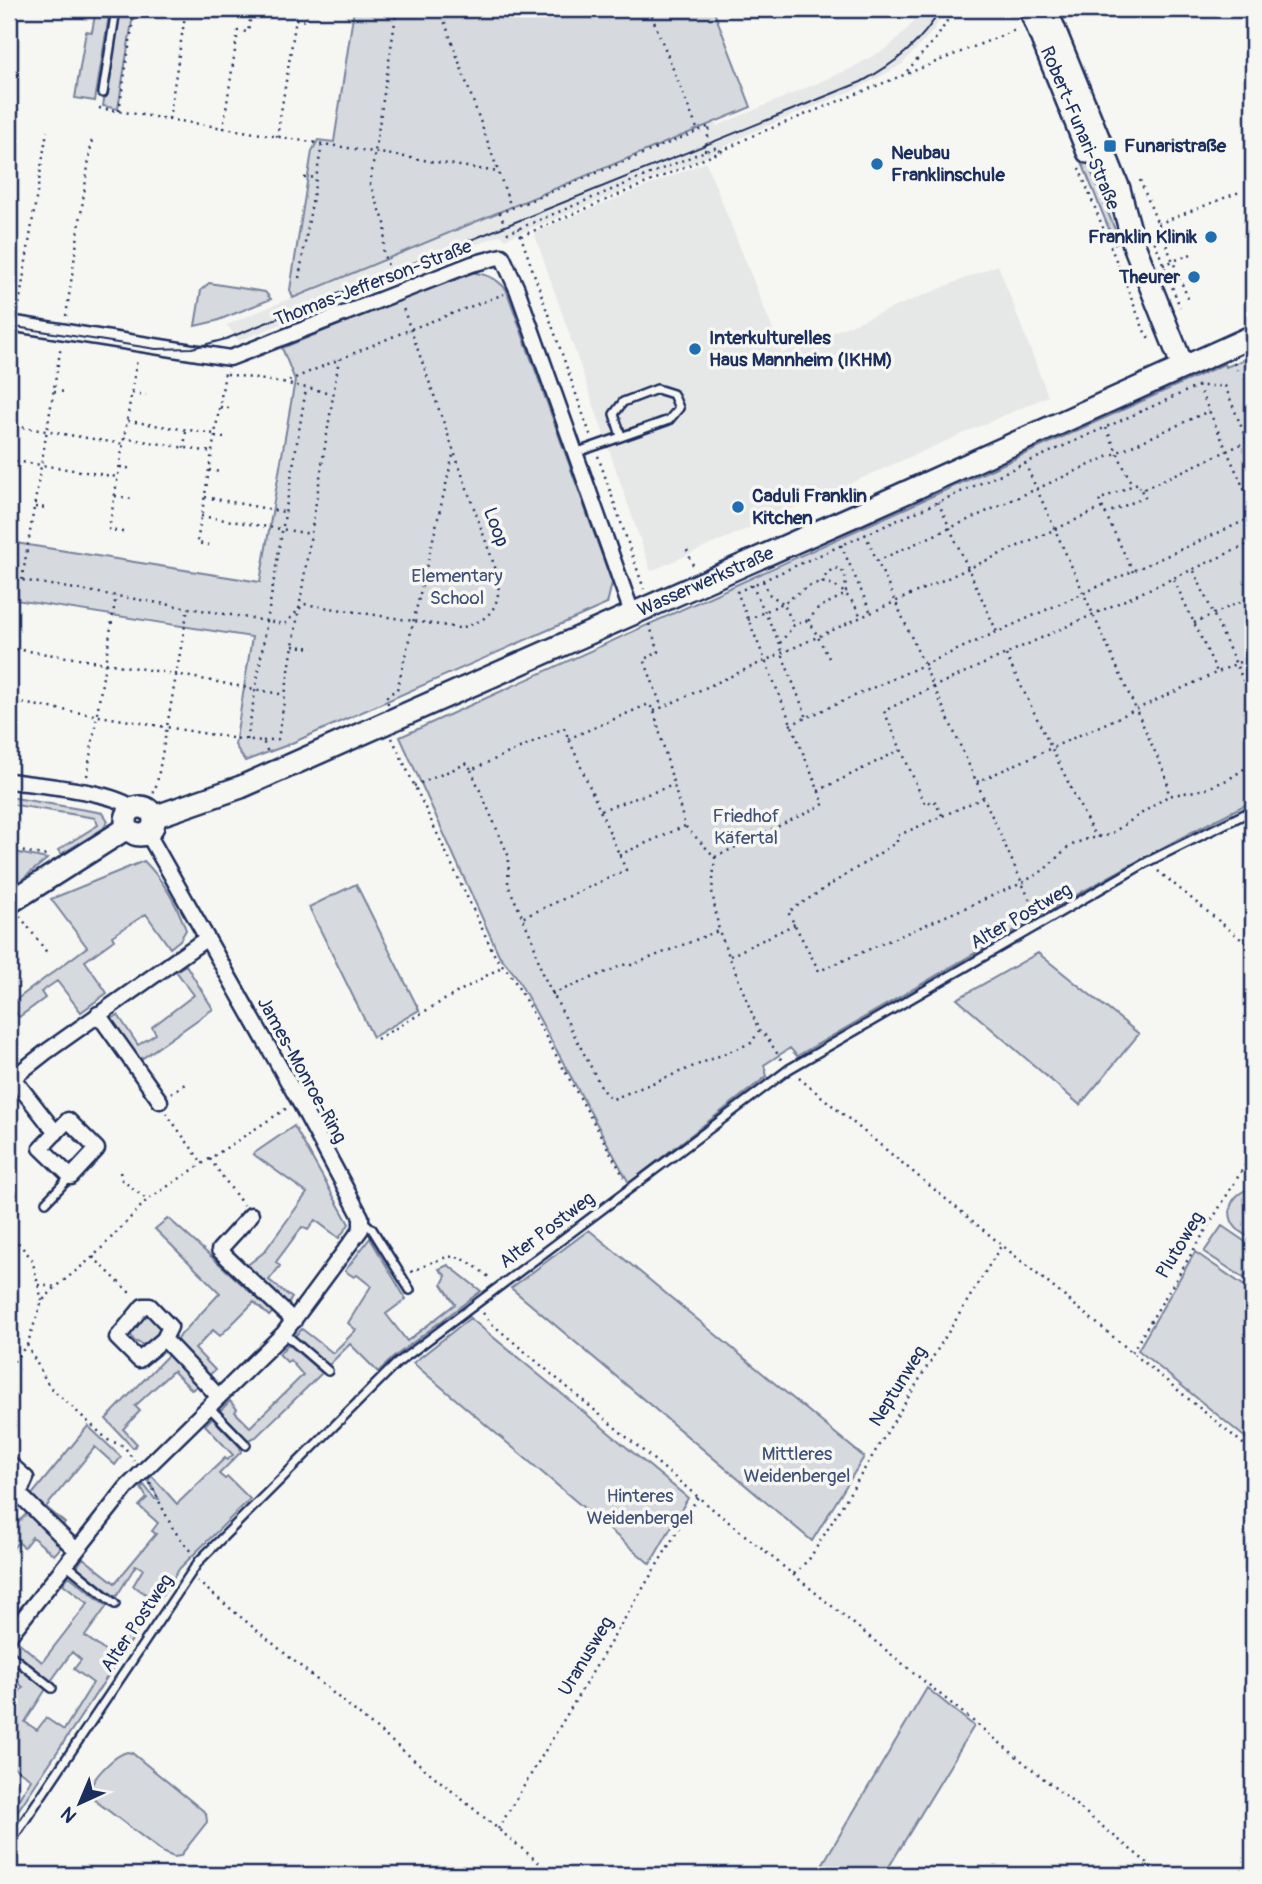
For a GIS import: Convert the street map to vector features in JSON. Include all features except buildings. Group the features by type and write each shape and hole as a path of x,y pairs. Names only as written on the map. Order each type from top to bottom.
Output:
{"street":[{"name":"Robert-Funari-Straße","path":"1038,12 1068,65 1134,245 1183,367"},
{"name":"Robert-Funari-Straße","path":"1068,65 1105,195 1134,245"},
{"name":"Thomas-Jefferson-Straße","path":"12,323 230,358 472,264 502,256 517,289 575,453 641,609"},
{"name":"Wasserwerkstraße","path":"10,902 142,819 241,787 641,609 861,525 1183,367 1253,336"},
{"path":"9,781 107,796 129,804 142,819"},
{"name":"James-Monroe-Ring","path":"142,819 299,1101 362,1221"},
{"path":"56,1133 11,1080 98,1014 207,938"},
{"path":"98,1014 160,1101"},
{"path":"68,1121 97,1149 71,1177 41,1148 68,1121"},
{"path":"251,1215 219,1250 294,1321"},
{"path":"9,1636 141,1471 284,1333 357,1236 362,1221"},
{"path":"143,1306 150,1306 170,1326 164,1339 139,1360 117,1338 143,1306"},
{"path":"164,1339 214,1402"},
{"path":"9,1463 26,1478 14,1499 76,1549"}],"lane":[{"path":"103,93 116,9"},
{"path":"575,453 669,420 678,408 673,394 657,389 623,402 614,414 621,436"},
{"name":"Alter Postweg","path":"9,1844 188,1574 396,1364 789,1069 1147,862 1253,810"},
{"path":"46,1202 71,1177"},
{"name":"James-Monroe-Ring","path":"362,1221 372,1229 410,1290"},
{"path":"284,1333 328,1371"},
{"path":"214,1402 246,1445"},
{"path":"66,1563 115,1604"},
{"path":"9,1654 52,1688"}],"path":[{"path":"119,111 135,9"},
{"path":"169,119 186,9"},
{"path":"223,129 238,31 248,32 251,9"},
{"path":"277,137 296,19 307,20 309,9"},
{"name":"Loop","path":"9,578 285,625 304,604 459,628 475,625 489,615 498,597 500,586 497,573 383,253 386,226 370,184 397,9"},
{"path":"440,9 511,208"},
{"path":"649,9 698,131"},
{"path":"905,73 938,36 954,9"},
{"path":"521,236 905,73 1038,12"},
{"path":"99,108 498,172"},
{"path":"705,151 710,126 500,213 508,233 705,151 718,147 720,152"},
{"path":"12,323 47,131"},
{"path":"22,580 64,332 92,139"},
{"path":"299,278 321,144"},
{"path":"1078,164 1146,335 1155,343"},
{"path":"304,178 316,177"},
{"path":"1140,180 1184,281 1189,301"},
{"path":"1158,224 1242,191"},
{"path":"518,228 594,446 641,609 659,652 644,659 662,708"},
{"path":"1163,265 1194,253"},
{"path":"283,383 503,294"},
{"path":"122,532 109,530 137,359"},
{"path":"9,701 247,740 278,739 338,359"},
{"path":"216,372 333,393"},
{"path":"209,545 197,543 225,373"},
{"path":"1198,386 1253,509"},
{"path":"715,857 824,804 737,592 841,545 861,525 938,502 1198,386 1225,386 1253,456"},
{"path":"247,740 306,388"},
{"path":"54,391 66,392"},
{"path":"132,393 146,395"},
{"path":"220,407 230,408"},
{"path":"877,561 1209,411"},
{"path":"127,421 226,438"},
{"path":"9,425 124,444"},
{"path":"1105,427 1132,485"},
{"path":"184,448 186,430"},
{"path":"124,438 212,453"},
{"path":"1141,490 1253,439"},
{"path":"454,451 397,690 387,695 387,721 414,786 495,956 513,978 630,1188"},
{"path":"9,460 118,477"},
{"path":"1025,463 1165,775 1168,796"},
{"path":"120,467 133,470"},
{"path":"209,470 220,472"},
{"path":"1105,513 1145,497 1138,483 1099,500 1102,508 1133,572"},
{"path":"115,496 132,499"},
{"path":"205,497 285,512"},
{"path":"938,502 997,632"},
{"path":"35,507 47,508"},
{"path":"654,711 1102,508"},
{"path":"201,516 311,534"},
{"path":"790,725 1253,517"},
{"path":"861,525 1040,923"},
{"path":"942,815 934,800 925,804 884,711 1253,542"},
{"path":"841,545 871,612"},
{"path":"687,550 694,565"},
{"path":"822,583 825,574 839,568 845,575 846,594"},
{"path":"1194,570 1253,702"},
{"path":"9,578 9,587"},
{"path":"1174,579 1217,672"},
{"path":"763,580 770,594 783,603 794,625"},
{"path":"748,620 783,603 811,585 822,583 835,586 846,594 861,617"},
{"path":"752,585 780,643 807,718"},
{"path":"780,643 794,625 809,620 818,608 846,594"},
{"path":"84,793 116,596"},
{"path":"1194,623 1253,596"},
{"path":"142,819 157,782 188,608"},
{"path":"809,620 829,658"},
{"path":"293,646 314,648"},
{"path":"9,648 175,674 285,695"},
{"path":"1006,655 1092,831 1099,837"},
{"path":"976,782 1253,656"},
{"path":"568,739 649,704 654,711 685,826 715,857 712,891 719,931 760,1031 789,1069 1253,1452"},
{"path":"471,769 564,728 626,870 522,918"},
{"path":"263,741 276,771"},
{"path":"818,791 901,749"},
{"path":"414,786 468,763 509,857 508,886 552,994 605,1094 613,1099 751,1043 760,1031"},
{"path":"984,798 897,835 897,842 788,912 819,971 1022,883 1044,870 1068,847 1108,835 1168,796 1206,789 1229,779 1253,763"},
{"path":"600,810 674,785"},
{"path":"619,855 685,826"},
{"path":"9,849 72,861"},
{"path":"1147,862 1253,949"},
{"path":"10,902 48,954"},
{"path":"730,956 795,924"},
{"path":"552,994 719,931"},
{"path":"377,1039 503,966"},
{"path":"160,1101 203,1164"},
{"path":"9,1367 27,1345 42,1301 93,1257 146,1200 299,1101"},
{"name":"Plutoweg","path":"1132,1352 1253,1152"},
{"path":"210,1159 251,1215"},
{"path":"120,1172 122,1180 146,1200"},
{"path":"9,1232 32,1259 42,1301"},
{"name":"Neptunweg","path":"794,1574 810,1558 1001,1246"},
{"path":"401,1276 444,1257 457,1256 470,1262 498,1286"},
{"path":"93,1257 143,1306"},
{"path":"38,1285 56,1287"},
{"path":"475,1303 492,1324 698,1497 1162,1875"},
{"path":"27,1345 49,1386 108,1440 124,1446 152,1486 173,1529 199,1561"},
{"name":"Uranusweg","path":"498,1829 698,1497"},
{"path":"188,1574 554,1875"}],"shaded area":[{"path":"921,9 947,9 933,31 901,65 859,88 750,133 704,158 505,239 500,235 239,341 227,325 712,120 717,126 850,69 889,47 914,22"},
{"path":"706,162 782,353 998,265 1048,396 651,571 534,232"}],"green space":[{"path":"96,9 110,9 95,101 75,98 86,31 92,32"},
{"path":"119,9 134,9 118,109 103,106"},
{"path":"354,9 713,9 751,107 293,298 290,290 312,151 318,140 334,142"},
{"path":"1051,72 1120,242 1115,244 1046,74"},
{"name":"Elementary School","path":"470,272 490,277 506,289 612,583 607,604 285,746 245,761 235,745 252,637 9,599 9,542 260,582 295,380 282,348"},
{"path":"209,283 265,292 271,299 216,321 195,326 201,290"},
{"name":"Friedhof Käfertal","path":"1253,356 1253,801 1080,893 797,1056 790,1048 764,1065 767,1076 629,1183 516,976 499,955 400,737 1224,364 1226,367"},
{"path":"9,797 103,813 108,821 103,829 61,854 58,850 98,825 95,818 9,804"},
{"path":"9,851 47,859 9,890"},
{"path":"144,861 163,884 178,911 186,930 180,940 170,948 146,914 112,936 114,940 85,961 107,993 81,1012 57,981 41,992 45,998 19,1017 14,1010 9,1014 9,1005 87,947 51,899"},
{"path":"356,884 419,1010 373,1037 309,907"},
{"path":"1038,953 1139,1034 1080,1105 957,999"},
{"path":"186,965 213,1009 137,1062 108,1021 118,1015 138,1045 156,1034 152,1027 194,995 176,971"},
{"path":"294,1126 349,1224 339,1238 315,1220 308,1230 302,1227 276,1262 280,1266 269,1280 292,1298 286,1306 245,1267 264,1252 307,1193 253,1154"},
{"path":"1253,1188 1253,1238 1236,1228 1230,1212 1236,1197"},
{"path":"168,1218 273,1312 269,1316 254,1302 220,1336 213,1330 195,1349 215,1370 207,1377 174,1342 220,1293 155,1229"},
{"path":"1222,1226 1253,1247 1253,1264 1244,1278 1204,1252"},
{"name":"Mittleres Weidenbergel","path":"589,1230 864,1457 812,1541 511,1288"},
{"path":"370,1238 406,1299 386,1314 407,1341 455,1304 442,1284 446,1276 439,1269 448,1265 481,1291 378,1372 350,1344 329,1365 295,1336 302,1329 333,1353 356,1330 348,1323 371,1286 357,1275 354,1277 345,1271"},
{"path":"1195,1252 1249,1289 1253,1283 1253,1444 1138,1350"},
{"path":"148,1313 161,1327 155,1337 144,1345 134,1341 130,1333 144,1314"},
{"name":"Hinteres Weidenbergel","path":"470,1318 688,1498 650,1564 413,1363"},
{"path":"288,1344 322,1373 256,1437 248,1440 220,1411 230,1401 237,1409 235,1412 250,1427 303,1375 290,1360 287,1362 279,1354"},
{"path":"170,1353 199,1384 192,1390 173,1371 135,1406 140,1411 123,1429 137,1444 133,1448 106,1419"},
{"path":"212,1418 240,1447 241,1452 219,1474 225,1479 228,1477 250,1499 180,1568 9,1824 9,1815 31,1779 12,1766 9,1770 9,1706 23,1687 9,1675 9,1660 46,1689 25,1722 37,1730 46,1718 64,1730 93,1683 74,1669 81,1660 72,1652 51,1681 11,1649 17,1641 42,1662 88,1603 63,1584 69,1576 107,1606 85,1636 113,1657 152,1598 133,1586 143,1569 136,1565 116,1597 77,1567 83,1558 115,1583 156,1534 152,1531 158,1523 139,1506 147,1498 141,1488 144,1485 155,1499 159,1499 148,1480 152,1476 177,1504 225,1458 227,1460 233,1455 205,1425"},
{"path":"88,1426 121,1457 115,1465 95,1447 46,1507 65,1523 61,1527 30,1497"},
{"path":"29,1511 63,1545 54,1555 32,1537 24,1547 18,1542 9,1554 9,1532"},
{"path":"927,1688 974,1726 884,1875 816,1875"},
{"path":"127,1752 132,1753 206,1813 207,1822 180,1856 164,1853 97,1802 92,1795 91,1787 101,1771 111,1761"}],"tram line":[{"path":"9,326 156,349 192,348 226,339 861,82 906,52 925,32 941,9"}],"place":[{"name":"Funaristraße","path":"1110,146"},
{"name":"Neubau Franklinschule","path":"877,164"},
{"name":"Franklin Klinik","path":"1211,237"},
{"name":"Theurer","path":"1194,277"},
{"name":"Interkulturelles Haus Mannheim (IKHM)","path":"695,349"},
{"name":"Caduli Franklin Kitchen","path":"738,507"}]}
